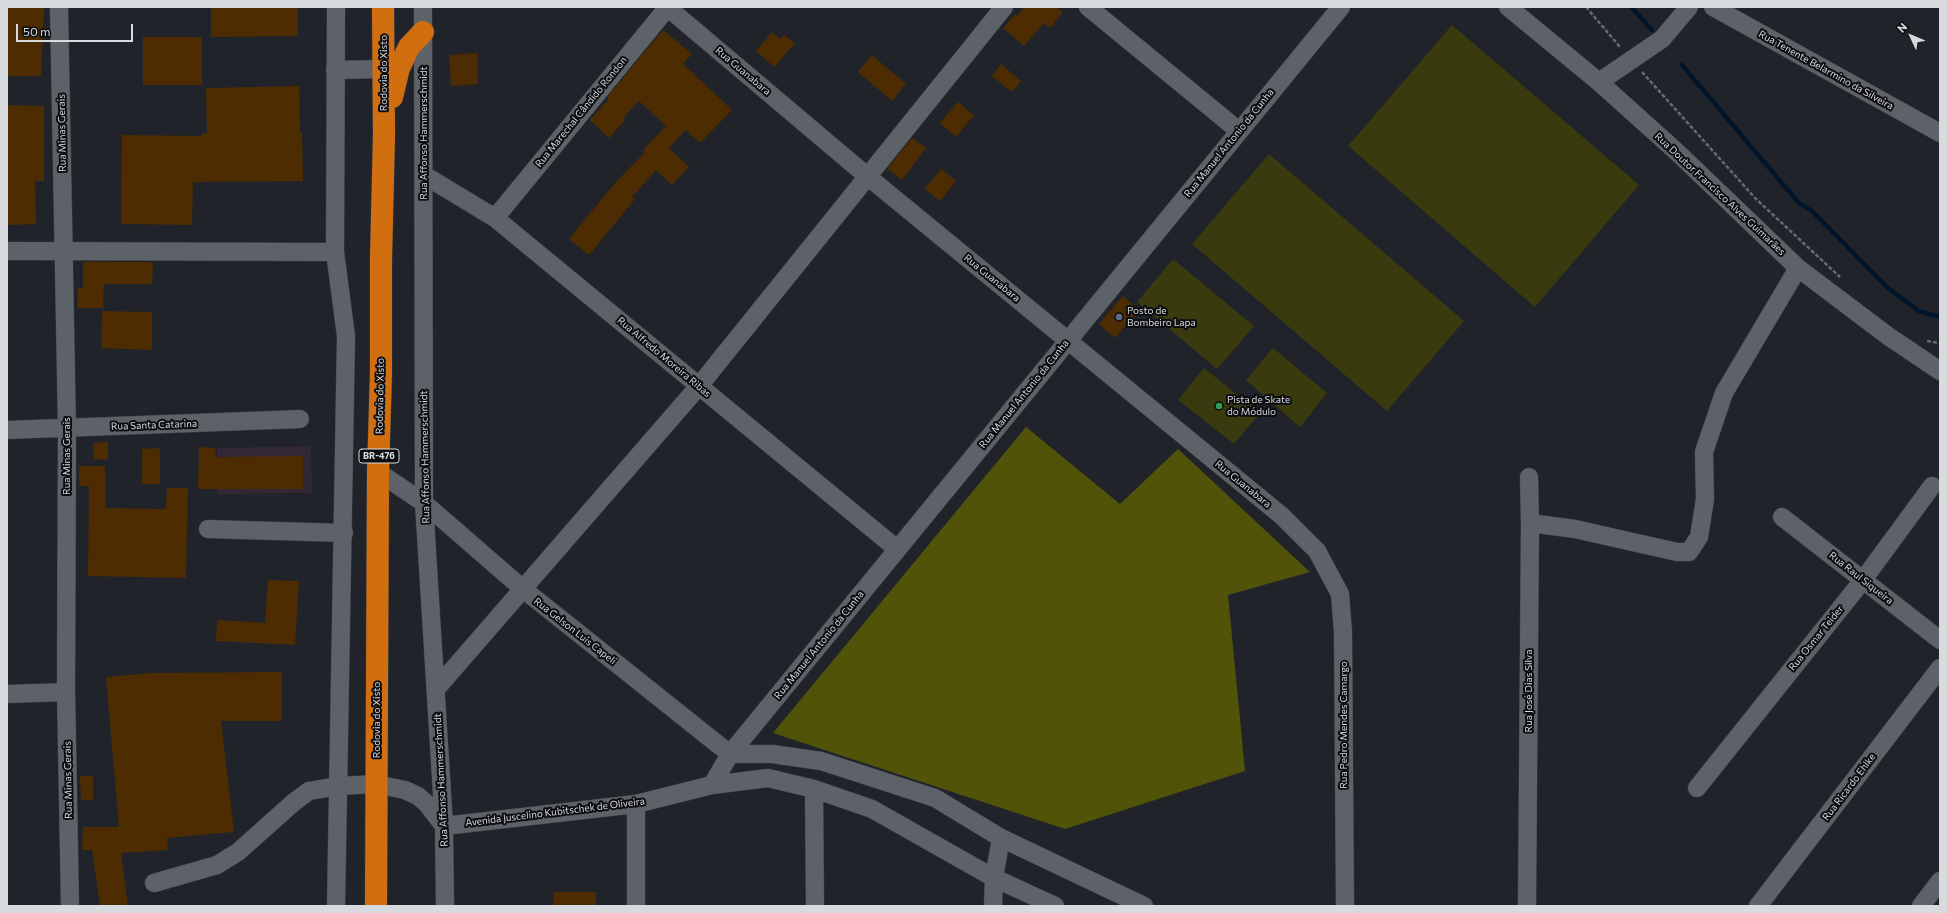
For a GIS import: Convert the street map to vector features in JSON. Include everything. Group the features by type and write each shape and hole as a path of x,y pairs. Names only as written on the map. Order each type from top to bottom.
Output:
{"highway":[{"name":"Rodovia do Xisto","path":"376,906 378,472 381,373 384,7"},
{"path":"384,136 399,68 409,48 423,32"}],"street":[{"name":"Rua Minas Gerais","path":"59,7 65,250 67,428 66,692 70,906"},
{"path":"336,7 335,252 346,336 344,533 336,906"},
{"name":"Rua Affonso Hammerschmidt","path":"423,7 424,503 444,826 445,906"},
{"name":"Rua Guanabara","path":"667,7 867,176 1282,516 1317,551"},
{"name":"Rua Marechal Cândido Rondon","path":"495,218 667,7"},
{"path":"436,689 699,386 1004,7"},
{"path":"1088,7 1239,131"},
{"name":"Rua Manuel Antonio da Cunha","path":"712,785 730,754 1341,7"},
{"name":"Rua Doutor Francisco Alves Guimarães","path":"1508,7 1599,82 1678,153 1798,268 1888,336 1940,371"},
{"path":"1599,82 1662,39 1689,7"},
{"name":"Rua Tenente Belarmino da Silveira","path":"1713,7 1940,134"},
{"path":"335,70 384,69"},
{"name":"Rua Alfredo Moreira Ribas","path":"424,175 495,218 898,549"},
{"path":"7,251 335,252"},
{"path":"1530,523 1575,529 1677,552 1689,552 1699,537 1705,498 1704,452 1724,393 1798,268"},
{"name":"Rua Santa Catarina","path":"7,430 300,419"},
{"name":"Rua Gelson Luis Capeli","path":"378,472 424,503 523,589 730,754"},
{"name":"Rua José Dias Silva","path":"1526,906 1530,523 1529,477"},
{"name":"Rua Osmar Teider","path":"1697,788 1863,580 1932,486"},
{"name":"Rua Raul Siqueira","path":"1782,517 1940,640"},
{"path":"208,529 344,533"},
{"name":"Rua Pedro Mendes Camargo","path":"1317,551 1340,594 1343,632 1345,906"},
{"name":"Rua Ricardo Ehlke","path":"1758,906 1940,668"},
{"path":"7,694 66,692"},
{"path":"730,754 772,754 821,761 935,798 1001,838 1144,906"},
{"name":"Avenida Juscelino Kubitschek de Oliveira","path":"444,826 636,804 712,785 768,778 814,789 872,809 994,878 1054,906"},
{"path":"154,883 217,866 238,852 294,802 309,791 338,786 376,784 405,790 418,796 444,826"},
{"path":"814,789 815,906"},
{"path":"636,804 636,906"},
{"path":"993,906 994,878 1001,838"},
{"path":"1921,906 1940,881"}],"path":[{"path":"1586,7 1756,199 1846,282"},
{"path":"1921,338 1927,342 1940,342"}],"shaded area":[{"path":"1452,25 1639,185 1535,307 1348,146"},
{"path":"1269,154 1464,321 1387,411 1192,244"},
{"path":"1173,259 1254,326 1217,369 1137,302"},
{"path":"1273,348 1327,393 1300,427 1246,380"},
{"name":"Pista de Skate do Módulo","path":"1204,368 1260,413 1234,444 1178,400"},
{"path":"1026,427 1120,504 1178,449 1310,572 1228,595 1245,771 1065,829 773,733"},
{"path":"311,446 312,493 217,494 217,448"}],"building":[{"path":"7,7 44,7 41,76 7,76"},
{"path":"211,7 298,7 298,36 211,37"},
{"path":"1025,7 1056,7 1063,12 1050,28 1044,23 1024,46 1003,28 1015,14 1017,16"},
{"path":"663,30 692,54 683,64 732,110 700,143 686,130 669,148 689,167 672,185 656,170 632,197 635,199 589,255 569,239 615,183 645,152 643,150 666,126 639,101 623,118 625,120 609,138 590,120 609,99 607,97"},
{"path":"772,32 780,39 784,35 795,43 774,67 756,51"},
{"path":"143,37 202,37 202,85 143,85"},
{"path":"477,53 478,84 451,86 449,55"},
{"path":"872,55 906,84 892,101 858,72"},
{"path":"1001,64 1021,81 1012,92 992,76"},
{"path":"299,86 303,181 193,182 192,225 121,224 122,135 202,136 202,133 207,133 206,88"},
{"path":"958,102 974,115 956,137 940,123"},
{"path":"7,105 44,106 44,181 35,181 36,224 7,225"},
{"path":"912,138 926,148 902,180 887,169"},
{"path":"941,169 956,181 940,201 925,189"},
{"path":"83,262 153,262 152,284 104,284 103,308 77,308 78,288 83,288"},
{"name":"Posto de Bombeiro Lapa","path":"1123,296 1139,310 1115,338 1099,324"},
{"path":"102,311 152,312 152,350 101,348"},
{"path":"108,442 108,459 94,460 93,443"},
{"path":"199,447 216,448 215,457 303,456 303,489 198,489"},
{"path":"160,448 160,484 142,484 142,449"},
{"path":"79,466 105,466 106,508 166,509 167,488 188,488 186,578 88,576 89,486 79,486"},
{"path":"268,580 299,581 295,645 216,641 217,620 265,623"},
{"path":"282,672 282,721 221,721 234,832 167,838 168,850 121,853 128,906 100,906 92,850 82,850 83,827 119,827 106,677 152,673"},
{"path":"80,776 93,776 93,800 81,800"},
{"path":"553,892 596,892 596,906 554,906"}],"waterway":[{"path":"1631,7 1652,30"},
{"path":"1682,65 1798,202 1813,212 1888,288 1919,311 1940,317"}],"place":[{"name":"Posto de Bombeiro Lapa","path":"1119,317"},
{"name":"Pista de Skate do Módulo","path":"1219,406"}]}
